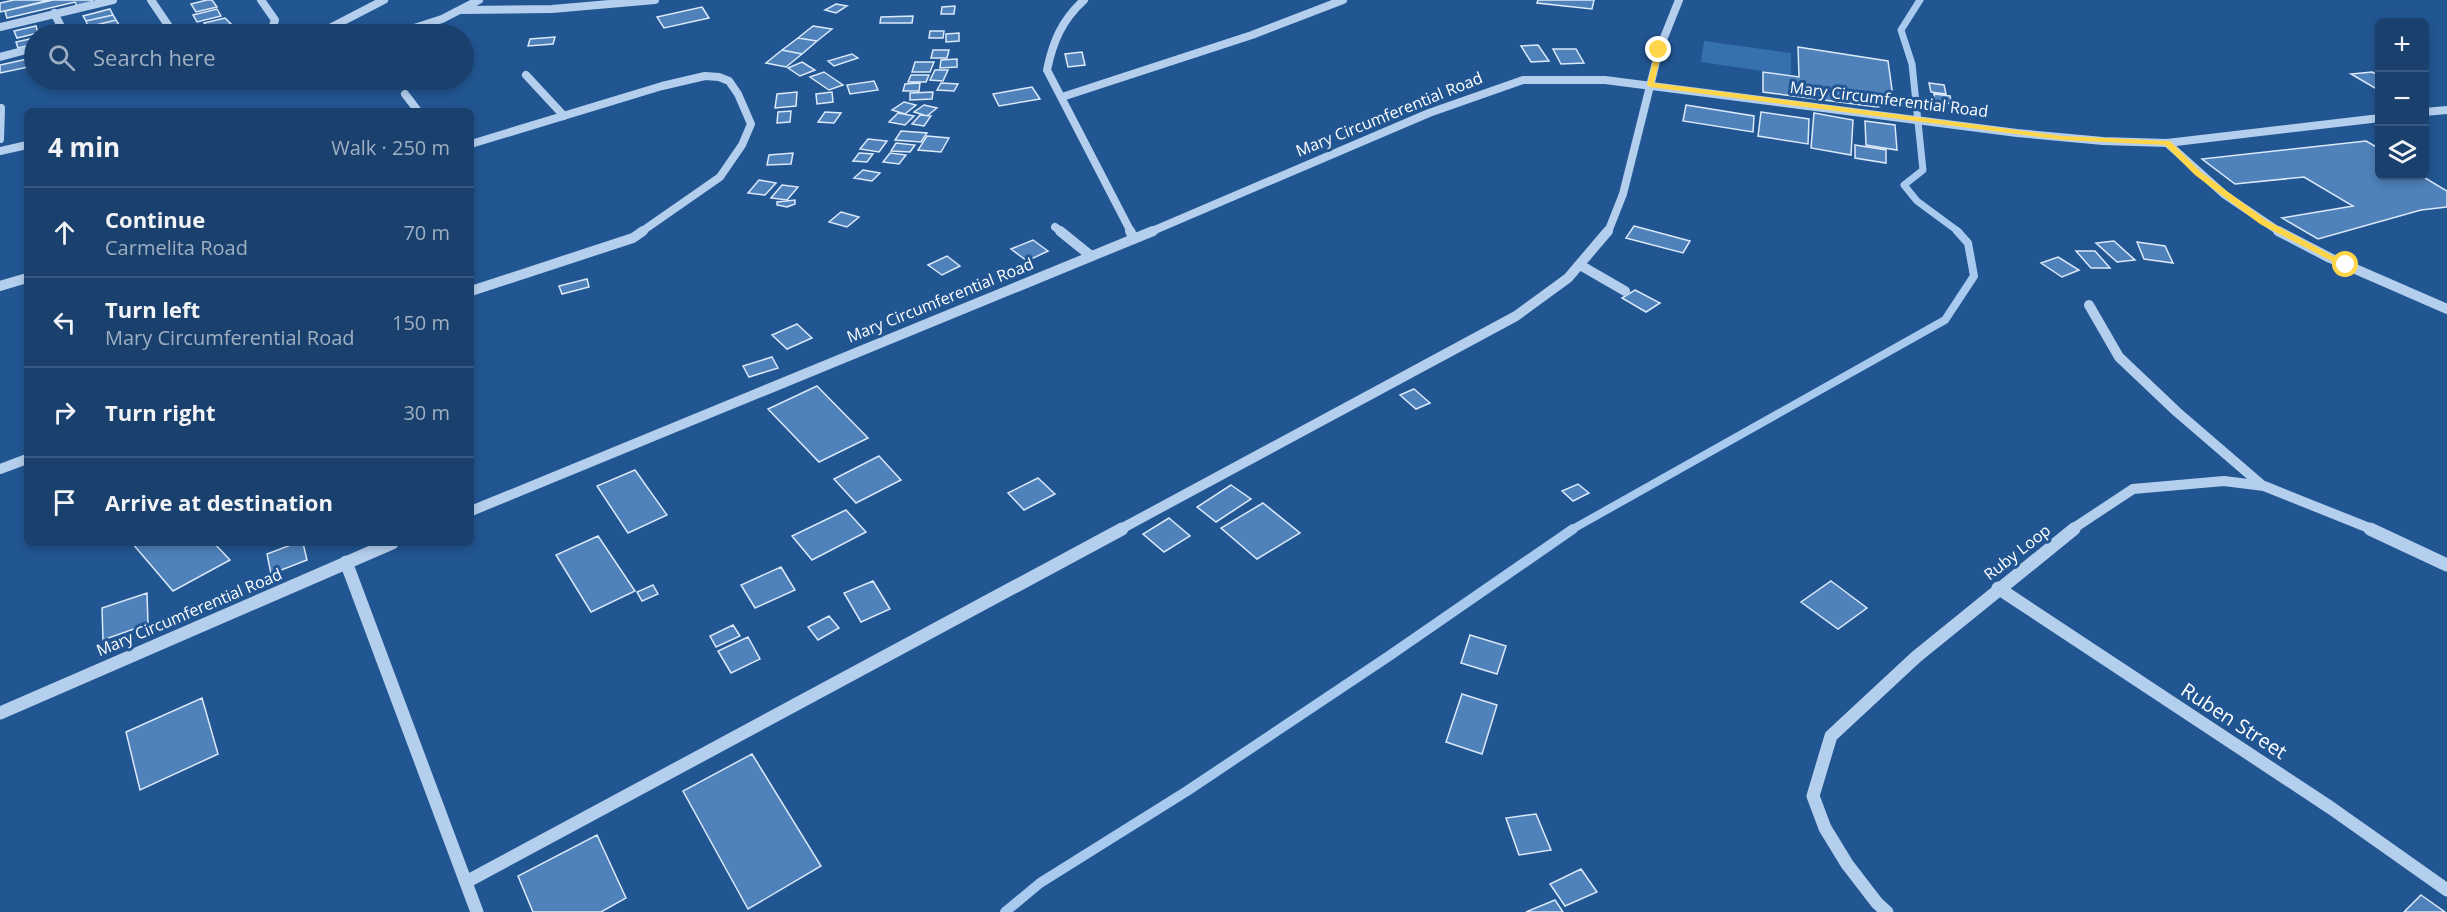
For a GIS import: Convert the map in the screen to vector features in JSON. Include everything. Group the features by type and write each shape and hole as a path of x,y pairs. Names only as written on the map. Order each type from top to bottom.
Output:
{"street":[{"path":"0,27 113,0"},
{"path":"151,0 167,24"},
{"path":"261,0 275,20 274,24"},
{"path":"361,0 368,8"},
{"path":"337,24 384,0"},
{"path":"424,24 479,0"},
{"path":"552,9 567,0"},
{"path":"460,10 552,9 651,0"},
{"path":"1084,0 1065,18 1053,40 1047,70 1134,239"},
{"path":"1062,97 1252,34 1343,0"},
{"path":"466,882 1516,316 1568,278 1608,232 1623,194 1659,50 1680,0"},
{"path":"54,13 60,24"},
{"path":"0,57 24,51"},
{"path":"526,75 564,116"},
{"path":"474,143 692,77 712,76 729,81 738,94 751,124 742,144 720,177 633,238 474,290"},
{"name":"Mary Circumferential Road","path":"474,509 1134,239 1429,112 1523,80 1561,78 1650,85 2063,138 2167,143 2375,118"},
{"path":"405,93 416,108"},
{"path":"0,139 1,108"},
{"path":"2429,112 2447,110"},
{"path":"2167,143 2198,174 2263,222 2346,265 2447,309"},
{"path":"0,151 24,146"},
{"path":"1055,227 1090,256"},
{"path":"1580,265 1625,291"},
{"path":"0,286 24,279"},
{"path":"2089,305 2119,357 2177,412 2264,486"},
{"path":"0,470 24,460"},
{"name":"Ruby Loop","path":"1887,912 1877,903 1830,837 1813,796 1831,736 1916,657 1998,588 2070,531 2133,489 2224,481 2264,486 2379,532 2447,565"},
{"name":"Mary Circumferential Road","path":"0,712 385,546"},
{"path":"345,562 477,912"},
{"name":"Ruben Street","path":"1998,588 2331,808 2447,890"}],"shaded area":[{"path":"1704,41 1791,53 1791,75 1701,62"}],"building":[{"path":"14,0 50,0 0,12 0,3"},
{"path":"53,0 92,0 93,2 77,6 75,2 7,18 5,11"},
{"path":"212,0 217,7 196,12 191,4"},
{"path":"1538,0 1594,0 1592,9 1537,3"},
{"path":"836,4 847,6 836,13 825,10"},
{"path":"955,6 954,14 941,14 942,7"},
{"path":"702,7 709,18 664,28 657,17"},
{"path":"110,9 113,15 86,21 83,16"},
{"path":"217,9 221,16 197,22 193,15"},
{"path":"113,15 116,20 100,24 87,24 86,21"},
{"path":"913,16 912,23 880,23 881,17"},
{"path":"225,18 231,24 205,24"},
{"path":"116,20 118,24 100,24"},
{"path":"813,26 832,29 817,41 798,38"},
{"path":"24,29 24,36 17,38 14,31"},
{"path":"930,31 944,31 943,38 929,38"},
{"path":"959,33 959,41 946,42 946,34"},
{"path":"555,37 553,44 528,46 530,39"},
{"path":"798,38 817,41 802,54 782,50"},
{"path":"24,40 24,46 18,48 16,42"},
{"path":"1538,45 1549,61 1531,62 1521,46"},
{"path":"1798,47 1888,61 1894,104 1877,107 1763,92 1763,72 1799,77"},
{"path":"1553,49 1576,49 1584,63 1561,64"},
{"path":"782,50 802,54 786,67 766,63"},
{"path":"933,50 949,50 947,58 931,58"},
{"path":"1082,52 1085,65 1068,67 1065,54"},
{"path":"852,54 858,58 834,66 828,61"},
{"path":"957,59 957,67 940,68 941,60"},
{"path":"24,60 24,68 0,73 0,65"},
{"path":"802,62 815,70 800,76 788,68"},
{"path":"915,62 934,62 930,72 912,72"},
{"path":"935,70 948,70 943,81 930,80"},
{"path":"824,72 843,85 829,90 810,77"},
{"path":"2351,74 2375,74 2375,88"},
{"path":"911,75 929,75 926,82 908,82"},
{"path":"874,81 878,90 850,94 847,85"},
{"path":"920,83 919,91 903,91 905,84"},
{"path":"941,83 958,84 954,91 937,90"},
{"path":"1929,83 1944,85 1946,94 1931,92"},
{"path":"1032,87 1040,99 999,106 993,94"},
{"path":"797,92 796,106 775,108 777,94"},
{"path":"832,92 833,102 817,104 816,94"},
{"path":"933,92 932,99 910,100 910,93"},
{"path":"1934,94 1950,96 1952,104 1935,102"},
{"path":"904,102 916,105 905,114 892,110"},
{"path":"924,105 937,108 927,116 914,112"},
{"path":"1686,105 1754,116 1753,132 1683,121"},
{"path":"791,111 790,122 777,123 778,112"},
{"path":"825,112 841,113 834,123 818,122"},
{"path":"1761,112 1809,119 1808,144 1758,136"},
{"path":"898,113 914,116 905,125 889,122"},
{"path":"1814,113 1853,120 1851,155 1811,148"},
{"path":"920,115 931,116 924,126 912,124"},
{"path":"1865,121 1895,125 1897,150 1866,145"},
{"path":"901,131 927,133 921,142 895,140"},
{"path":"927,136 949,138 941,152 918,150"},
{"path":"868,139 887,141 879,152 860,149"},
{"path":"2366,141 2375,146 2375,180 2429,180 2447,191 2447,207 2421,210 2318,239 2282,218 2353,206 2304,177 2235,184 2202,159"},
{"path":"896,143 915,145 910,152 891,151"},
{"path":"1855,145 1886,150 1886,163 1855,158"},
{"path":"793,153 791,164 767,165 769,155"},
{"path":"859,153 873,154 867,162 853,161"},
{"path":"890,153 906,155 899,164 883,162"},
{"path":"863,170 880,173 872,181 854,178"},
{"path":"759,180 776,183 765,195 748,193"},
{"path":"782,185 798,187 787,200 771,198"},
{"path":"795,200 795,204 787,207 777,205 777,202"},
{"path":"841,212 859,217 847,227 829,222"},
{"path":"1634,226 1690,241 1683,253 1626,238"},
{"path":"1033,240 1048,251 1027,261 1011,249"},
{"path":"2114,241 2135,260 2117,262 2096,243"},
{"path":"2137,242 2165,246 2173,263 2144,259"},
{"path":"2076,251 2095,251 2110,268 2091,268"},
{"path":"947,256 960,266 942,275 928,265"},
{"path":"2058,257 2079,270 2062,277 2041,263"},
{"path":"587,279 589,287 562,294 559,286"},
{"path":"1635,290 1660,303 1646,312 1622,298"},
{"path":"797,324 812,338 787,349 772,335"},
{"path":"772,357 778,368 749,377 743,366"},
{"path":"817,386 868,438 819,462 768,409"},
{"path":"1414,389 1430,403 1416,409 1400,395"},
{"path":"879,456 901,480 856,503 834,479"},
{"path":"635,470 667,515 628,533 597,486"},
{"path":"1038,478 1055,494 1024,510 1008,493"},
{"path":"1578,484 1589,493 1573,501 1562,491"},
{"path":"1231,485 1251,499 1216,522 1197,507"},
{"path":"1263,503 1300,533 1257,559 1221,528"},
{"path":"846,510 866,532 812,560 792,536"},
{"path":"1169,518 1190,536 1164,552 1143,534"},
{"path":"598,536 635,591 591,612 556,555"},
{"path":"135,546 217,546 230,560 173,591"},
{"path":"288,546 304,546 307,560 271,574 267,554"},
{"path":"781,567 795,590 755,608 741,585"},
{"path":"873,581 890,609 861,622 844,593"},
{"path":"1831,581 1867,608 1838,629 1801,602"},
{"path":"653,585 658,594 642,601 637,592"},
{"path":"147,593 148,624 103,640 102,608"},
{"path":"829,616 839,628 818,640 808,627"},
{"path":"733,625 740,636 716,647 710,636"},
{"path":"1470,635 1506,646 1497,674 1461,663"},
{"path":"748,637 760,659 731,673 718,651"},
{"path":"1462,694 1497,705 1482,754 1446,742"},
{"path":"202,698 218,754 140,790 126,732"},
{"path":"752,754 821,866 748,909 683,791"},
{"path":"1536,814 1551,850 1519,855 1506,818"},
{"path":"597,835 626,898 601,912 533,912 518,876"},
{"path":"1581,869 1597,892 1565,906 1550,884"},
{"path":"2421,895 2445,912 2404,912"},
{"path":"1555,900 1563,912 1526,912"}],"waterway":[{"path":"1920,0 1901,30 1912,64 1923,170 1904,185 1917,201 1959,232"},
{"path":"1571,530 1945,320 1974,276 1968,243 1957,231"},
{"path":"1005,912 1040,883 1187,791 1573,529"}],"route":[{"path":"1659,50 1650,85 2063,138 2167,143 2198,174 2263,222 2346,265"}]}
